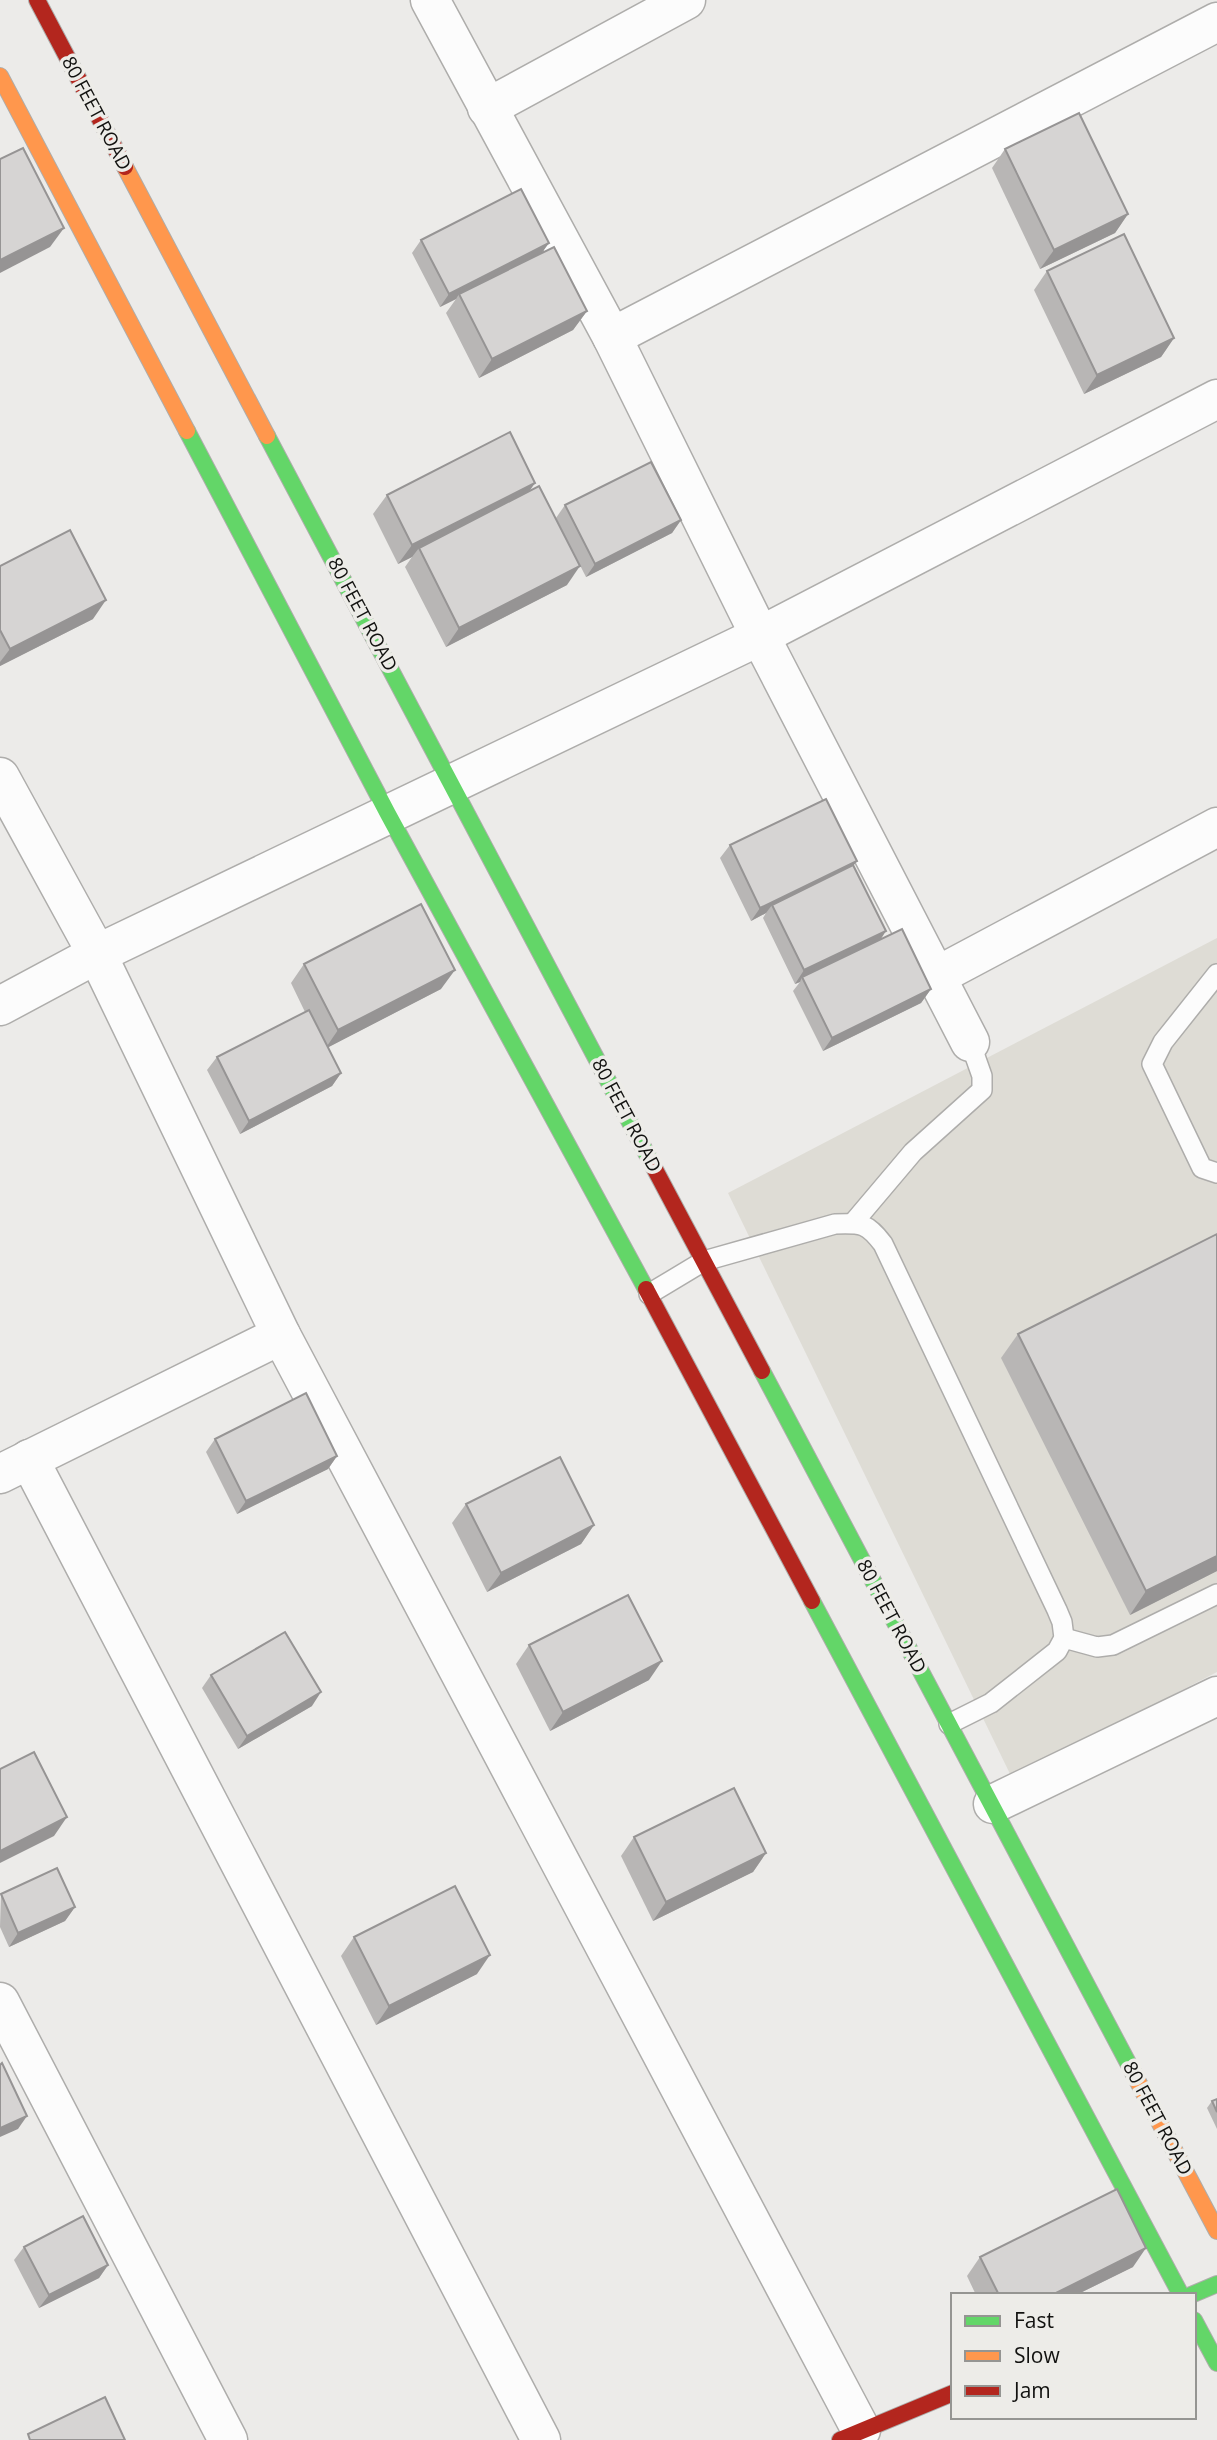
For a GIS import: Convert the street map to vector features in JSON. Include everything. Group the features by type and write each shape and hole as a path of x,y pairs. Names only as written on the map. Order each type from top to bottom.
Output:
{"main road":[{"name":"80 FEET ROAD","path":"37,0 1217,2231"},
{"path":"0,75 388,814 649,1294 1180,2293"},
{"path":"1196,2293 1217,2284"},
{"path":"1196,2324 1217,2363"},
{"path":"850,2435 951,2394"}],"street":[{"path":"430,0 612,337 760,636 970,1042"},
{"path":"487,107 662,5"},
{"path":"612,337 1217,22"},
{"path":"0,1006 97,954 760,636 1217,399"},
{"path":"0,777 97,954 281,1335 850,2435"},
{"path":"937,976 1217,827"},
{"path":"281,1335 15,1467 541,2440"},
{"path":"993,1804 1217,1696"},
{"path":"0,2002 228,2440"}],"lane":[{"path":"1217,974 1163,1042 1152,1064 1202,1168 1217,1173"},
{"path":"853,1223 913,1152 982,1090 982,1076 970,1042"},
{"path":"649,1294 704,1261 835,1224 853,1223 872,1229 883,1244 1062,1622 1064,1639 1058,1651 991,1703 949,1724"},
{"path":"1064,1639 1097,1647 1113,1646 1217,1594"}],"shaded area":[{"path":"1217,938 1217,1672 1012,1778 728,1193"}],"building":[{"path":"1079,113 1128,214 1054,250 1005,149"},
{"path":"23,148 64,228 0,260 0,159"},
{"path":"521,189 549,243 449,294 421,240"},
{"path":"1124,234 1174,338 1097,375 1047,271"},
{"path":"554,247 587,311 492,359 459,294"},
{"path":"510,432 535,483 412,545 387,495"},
{"path":"651,462 681,520 595,564 565,505"},
{"path":"539,486 580,566 459,628 419,548"},
{"path":"70,530 106,600 10,649 0,630 0,566"},
{"path":"826,799 857,861 760,908 730,845"},
{"path":"853,865 886,931 804,970 772,905"},
{"path":"421,904 455,970 338,1030 304,964"},
{"path":"902,929 931,989 832,1038 802,977"},
{"path":"309,1010 341,1073 249,1121 217,1057"},
{"path":"1217,1234 1217,1556 1146,1591 1018,1334"},
{"path":"306,1393 337,1456 246,1501 215,1439"},
{"path":"560,1457 594,1525 501,1573 466,1504"},
{"path":"628,1595 662,1661 563,1712 529,1645"},
{"path":"285,1632 321,1692 247,1736 211,1675"},
{"path":"34,1752 67,1817 0,1851 0,1769"},
{"path":"734,1788 766,1853 666,1902 634,1837"},
{"path":"57,1868 75,1907 18,1933 1,1894"},
{"path":"455,1886 490,1955 389,2006 354,1937"},
{"path":"2,2063 27,2116 0,2128 0,2065"},
{"path":"1217,2099 1217,2112 1212,2101"},
{"path":"1117,2189 1146,2248 1056,2293 998,2293 980,2257"},
{"path":"83,2216 108,2265 49,2295 24,2247"},
{"path":"105,2397 125,2440 30,2440 28,2434"}],"traffic: fast":[{"path":"187,431 388,814 646,1289"},
{"path":"267,436 651,1162"},
{"path":"762,1371 1136,2078"},
{"path":"812,1601 1180,2293"},
{"path":"1196,2293 1217,2284"},
{"path":"1196,2324 1217,2363"}],"traffic: slow":[{"path":"0,76 187,431"},
{"path":"125,167 267,436"},
{"path":"1136,2078 1217,2231"}],"traffic: jam":[{"path":"37,0 125,167"},
{"path":"651,1162 762,1371"},
{"path":"646,1289 812,1601"},
{"path":"840,2440 951,2394"}]}
